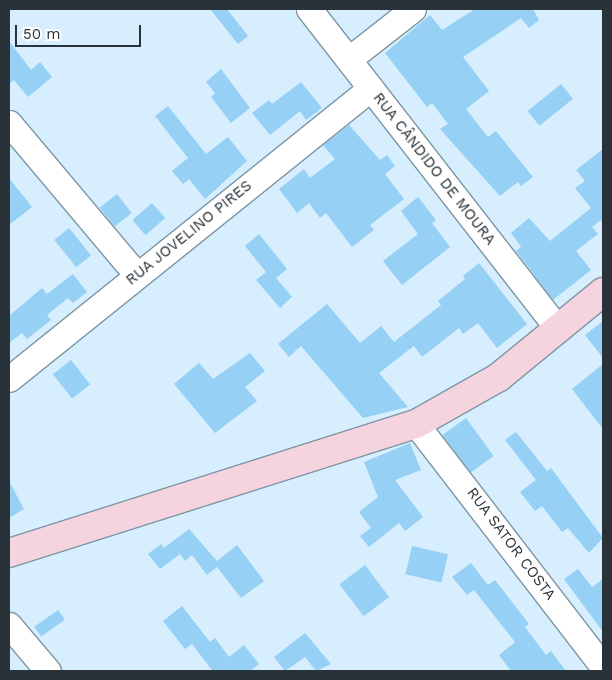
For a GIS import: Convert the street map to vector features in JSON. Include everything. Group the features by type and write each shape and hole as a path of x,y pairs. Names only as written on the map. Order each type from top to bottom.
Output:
{"main road":[{"path":"9,553 416,424 499,377 603,292"}],"street":[{"name":"RUA CÂNDIDO DE MOURA","path":"309,9 558,329"},
{"path":"349,60 412,9"},
{"name":"RUA JOVELINO PIRES","path":"9,380 371,88"},
{"path":"9,123 137,275"},
{"name":"RUA SATOR COSTA","path":"416,424 603,667"},
{"path":"9,625 48,671"}],"building":[{"path":"210,9 227,9 248,36 238,44"},
{"path":"475,9 533,9 539,20 529,28 521,18 463,57 489,91 466,109 488,137 496,131 533,177 521,186 518,182 500,196 440,129 448,124 432,103 427,107 385,53 430,15 442,30"},
{"path":"9,41 31,70 40,62 52,77 28,97 14,80 9,84"},
{"path":"221,69 250,108 231,123 211,97 215,93 206,82"},
{"path":"301,82 322,108 306,120 300,111 270,135 252,113 269,100 272,104"},
{"path":"561,84 573,99 540,126 528,111"},
{"path":"168,106 206,154 228,137 247,161 205,199 189,179 183,184 172,171 188,158 155,116"},
{"path":"349,125 380,160 387,155 395,166 385,174 404,199 370,225 374,230 352,247 326,213 320,218 309,203 297,213 279,189 304,169 310,178 335,159 323,145"},
{"path":"603,149 603,224 601,220 592,227 598,234 576,251 591,270 553,300 516,251 521,247 511,233 529,218 550,241 591,208 575,188 585,181 576,170"},
{"path":"9,178 32,207 9,225"},
{"path":"117,194 132,213 114,226 100,208"},
{"path":"418,197 436,220 432,223 450,247 402,285 383,261 418,234 401,211"},
{"path":"152,203 165,218 145,235 132,220"},
{"path":"69,228 91,255 76,267 54,240"},
{"path":"259,234 287,269 276,278 292,297 280,308 256,280 266,272 245,246"},
{"path":"479,263 527,324 497,348 478,323 463,334 459,328 422,357 414,346 379,373 408,407 363,418 301,346 289,357 278,344 327,304 360,343 381,326 394,342 441,305 438,301 465,279 463,276"},
{"path":"73,274 87,292 73,303 68,298 47,315 51,320 27,339 22,333 9,343 9,316 42,288 47,294"},
{"path":"603,321 603,358 585,335"},
{"path":"250,353 265,371 245,387 257,401 215,433 174,384 199,363 213,379"},
{"path":"71,360 90,384 72,399 53,374"},
{"path":"603,364 603,429 572,389"},
{"path":"466,418 494,456 470,473 443,435"},
{"path":"516,432 547,471 551,468 603,538 589,553 568,528 562,532 542,506 535,511 520,492 536,480 505,440"},
{"path":"410,443 421,470 395,480 423,517 405,531 399,523 369,547 360,536 371,528 359,512 378,497 364,462"},
{"path":"9,481 24,509 9,518"},
{"path":"189,529 217,561 237,545 264,581 241,598 217,567 207,575 192,555 185,561 180,554 160,569 148,554 161,544 164,548"},
{"path":"412,546 448,554 442,583 405,574"},
{"path":"471,563 488,585 495,580 529,624 525,627 546,655 551,651 566,671 511,671 499,655 515,642 474,590 467,595 452,577"},
{"path":"365,565 389,597 364,616 339,584"},
{"path":"578,569 592,587 603,579 603,632 564,579"},
{"path":"182,606 210,642 215,638 229,657 244,645 259,664 250,671 210,671 212,670 192,644 185,649 163,621"},
{"path":"58,610 65,620 41,636 34,627"},
{"path":"305,633 331,664 316,671 305,657 285,671 274,657"}]}
